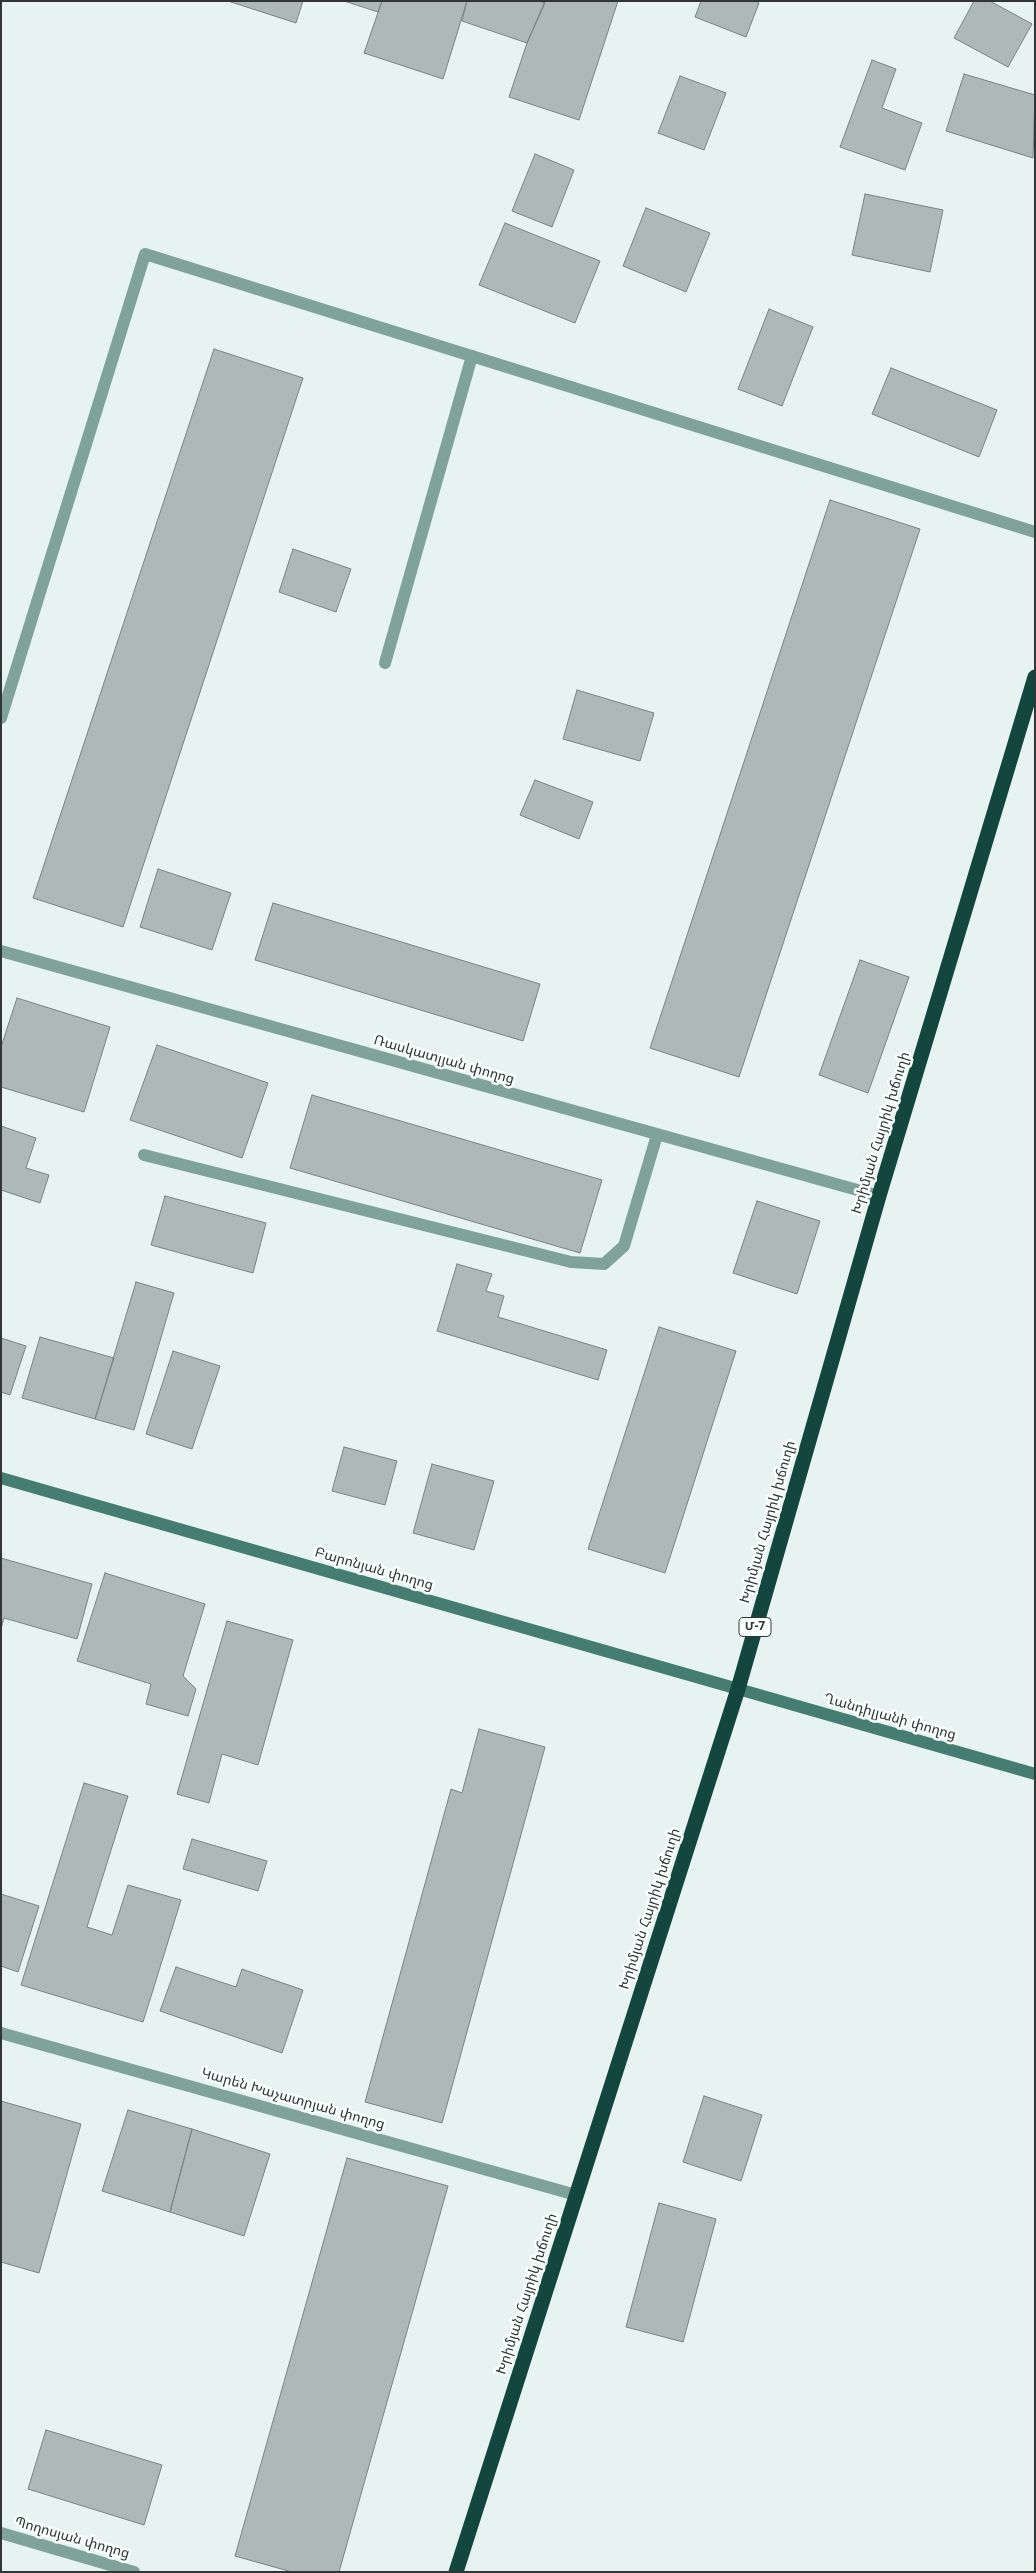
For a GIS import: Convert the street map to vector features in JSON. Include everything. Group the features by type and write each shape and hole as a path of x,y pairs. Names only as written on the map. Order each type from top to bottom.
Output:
{"highway":[{"name":"Խրիմյան Հայրիկ խճուղի","path":"456,2572 738,1689 879,1196 1035,677"}],"main road":[{"name":"Բարոնյան փողոց","path":"1,1478 738,1689"},
{"name":"Ղանդիլյանի փողոց","path":"738,1689 1035,1774"}],"street":[{"path":"1,718 145,254 1035,532"},
{"path":"384,663 472,356"},
{"name":"Ռասկատլյան փողոց","path":"1,951 879,1196"},
{"path":"144,1155 571,1262 604,1264 624,1246 657,1135"},
{"name":"Կարեն Խաչատրյան փողոց","path":"1,2033 576,2195"},
{"name":"Պողոսյան փողոց","path":"1,2533 134,2572"}],"building":[{"path":"228,1 303,1 296,23"},
{"path":"344,1 382,1 378,12"},
{"path":"382,1 467,1 443,79 364,53"},
{"path":"467,1 539,1 545,3 527,43 462,21"},
{"path":"545,1 618,1 579,120 509,97 527,43"},
{"path":"701,1 756,1 759,3 746,37 695,17"},
{"path":"974,1 990,1 1032,24 1008,67 954,38"},
{"path":"872,60 896,69 882,108 922,123 905,170 840,147"},
{"path":"964,74 1035,95 1033,158 946,131"},
{"path":"680,76 726,93 704,150 658,133"},
{"path":"535,154 574,170 552,227 512,211"},
{"path":"865,194 943,210 930,272 852,255"},
{"path":"646,208 710,233 686,292 623,266"},
{"path":"505,223 600,261 575,323 479,285"},
{"path":"769,309 813,327 782,406 738,389"},
{"path":"214,349 303,378 123,927 33,898"},
{"path":"891,368 997,410 979,457 872,414"},
{"path":"830,500 920,529 739,1077 650,1048"},
{"path":"293,549 351,569 336,612 279,592"},
{"path":"577,690 654,713 640,761 563,739"},
{"path":"535,780 593,802 579,839 520,815"},
{"path":"158,869 231,893 212,950 140,927"},
{"path":"273,903 540,984 523,1041 255,960"},
{"path":"860,960 909,977 868,1093 819,1075"},
{"path":"17,998 110,1027 84,1112 1,1087 1,1047"},
{"path":"157,1045 268,1083 242,1158 130,1120"},
{"path":"312,1095 602,1180 580,1253 290,1168"},
{"path":"1,1126 36,1138 26,1168 49,1175 40,1203 1,1190"},
{"path":"165,1196 266,1223 253,1273 151,1245"},
{"path":"757,1201 820,1221 797,1294 733,1273"},
{"path":"457,1264 492,1274 486,1291 504,1296 498,1317 607,1350 598,1380 437,1331"},
{"path":"136,1282 174,1293 134,1430 95,1419"},
{"path":"659,1327 736,1351 665,1573 588,1549"},
{"path":"40,1337 114,1358 95,1419 22,1398"},
{"path":"1,1338 26,1346 10,1395 1,1392"},
{"path":"173,1351 220,1366 192,1449 146,1434"},
{"path":"344,1447 397,1461 385,1505 332,1491"},
{"path":"432,1464 494,1481 474,1550 413,1533"},
{"path":"1,1558 92,1584 77,1639 4,1618 1,1629"},
{"path":"105,1573 205,1604 183,1676 196,1689 188,1716 146,1704 151,1684 77,1661"},
{"path":"227,1621 293,1640 258,1765 222,1754 209,1803 177,1794"},
{"path":"479,1729 545,1747 442,2123 365,2102 451,1789 462,1793"},
{"path":"84,1783 128,1796 87,1927 112,1935 128,1885 181,1900 143,2022 21,1985"},
{"path":"192,1839 267,1861 258,1891 183,1869"},
{"path":"1,1894 39,1906 18,1972 1,1966"},
{"path":"176,1967 236,1987 242,1969 303,1990 282,2053 160,2011"},
{"path":"704,2096 762,2115 741,2181 683,2162"},
{"path":"1,2101 81,2124 39,2273 1,2262"},
{"path":"128,2110 192,2129 170,2212 102,2191"},
{"path":"192,2129 270,2154 244,2236 170,2212"},
{"path":"347,2158 448,2186 339,2572 292,2572 235,2556"},
{"path":"659,2203 716,2219 683,2342 626,2327"},
{"path":"46,2430 162,2465 144,2525 28,2489"}]}
